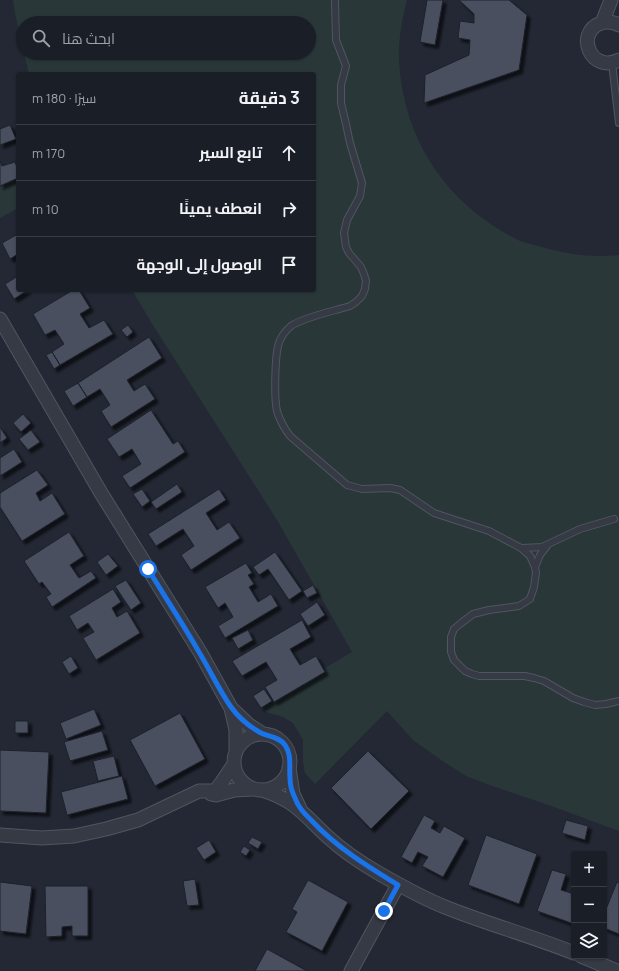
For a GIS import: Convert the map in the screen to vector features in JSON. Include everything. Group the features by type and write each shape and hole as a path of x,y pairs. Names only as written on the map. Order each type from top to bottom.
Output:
{"street":[{"path":"602,23 611,0"},
{"path":"615,62 605,63 598,61 592,56 587,44 591,31 596,26 609,22 619,25"},
{"path":"0,319 101,493 200,652 231,708 236,730 234,764 215,791 199,791 138,820 74,836 42,838 0,835"},
{"path":"231,708 249,725 263,734"},
{"path":"236,750 241,743 255,735 271,735 279,739 285,745 289,756 291,786 300,809"},
{"path":"234,764 240,779 246,785 278,796 300,809 329,838 344,850 398,885 445,907 571,952"},
{"path":"199,791 216,795 234,790 269,789 282,782 287,776 289,768"},
{"path":"351,971 398,885"},
{"path":"588,959 617,971"}],"lane":[{"path":"335,0 336,40 346,66 341,85 341,103 352,152 362,183 360,196 345,226 344,240 349,254 361,267 366,282 362,296 350,306 296,322 284,333 278,347 277,354 276,396 277,410 280,419 290,436 347,485 362,489 390,488 400,490 434,513 481,527 521,548 530,556 536,573 533,593 525,604 513,608 489,610 477,613 466,618 454,629 450,645 454,660 459,666 472,674 480,676 525,676 534,678 544,681 573,698 584,702 601,704 619,701"},
{"path":"615,62 619,123"},
{"path":"521,548 535,548 548,544 580,529 614,518"},
{"path":"535,567 540,555 548,544"}],"shaded area":[{"path":"13,0 407,0 399,41 401,81 406,107 414,131 439,175 455,194 474,212 495,227 518,240 549,249 578,255 619,255 619,831 466,776 413,740 387,711 315,784 305,773 303,762 303,740 293,723 283,717 266,712 259,707 352,652 277,520 133,292 316,292 316,72 29,72 26,60 316,60 316,16 16,16 16,18"},
{"path":"16,179 16,209 0,218 0,187"}],"building":[{"path":"427,0 443,0 435,45 420,42"},
{"path":"459,0 509,0 527,15 519,70 424,103 425,75 469,55 470,40 458,38 460,21 474,23 474,14"},
{"path":"10,125 16,139 0,145 0,129"},
{"path":"0,161 2,166 15,162 16,179 0,186"},
{"path":"16,235 16,255 10,259 2,243"},
{"path":"16,277 16,292 25,292 14,299 5,284"},
{"path":"70,292 80,292 90,308 80,314 89,328 104,320 113,334 60,365 52,352 64,344 55,330 45,335 33,314"},
{"path":"128,325 133,332 127,337 121,330"},
{"path":"149,337 162,358 127,380 134,391 145,384 155,399 111,427 101,411 110,405 100,389 87,397 78,383"},
{"path":"52,352 60,365 54,369 46,355"},
{"path":"78,383 87,397 73,406 64,391"},
{"path":"151,410 173,444 178,441 185,452 130,488 122,476 141,464 132,449 119,457 107,439"},
{"path":"23,414 31,423 21,432 13,423"},
{"path":"0,427 7,438 0,443"},
{"path":"31,430 40,442 28,450 19,439"},
{"path":"14,449 22,462 0,476 0,458"},
{"path":"37,470 48,485 36,493 40,501 52,493 65,514 22,541 0,507 0,493"},
{"path":"177,484 182,492 156,509 151,502"},
{"path":"142,489 150,501 142,507 133,494"},
{"path":"219,489 226,500 206,513 217,530 229,522 240,538 191,570 181,555 194,546 183,529 156,546 148,534"},
{"path":"69,532 84,556 70,565 79,578 91,571 96,578 52,607 46,597 51,594 42,582 39,584 24,561"},
{"path":"275,552 302,591 289,600 268,569 259,575 253,567"},
{"path":"108,554 118,566 106,575 97,562"},
{"path":"246,563 252,573 248,575 254,584 249,587 258,602 271,594 278,606 225,638 218,626 233,617 225,603 218,608 205,587"},
{"path":"126,580 141,603 131,610 115,586"},
{"path":"313,585 317,593 307,598 303,591"},
{"path":"113,589 121,602 112,608 117,617 127,611 140,633 96,660 83,638 94,632 88,623 77,630 69,616"},
{"path":"317,602 325,615 308,626 300,614"},
{"path":"302,620 311,637 290,649 300,665 316,656 325,672 274,702 265,687 277,680 266,662 242,676 232,661"},
{"path":"248,630 253,640 238,649 232,638"},
{"path":"71,656 78,668 69,674 62,662"},
{"path":"264,689 272,701 261,708 253,696"},
{"path":"94,709 101,725 66,739 60,723"},
{"path":"180,713 205,759 155,786 130,740"},
{"path":"15,721 28,721 28,733 15,733"},
{"path":"102,731 108,750 70,761 64,742"},
{"path":"0,750 49,752 46,813 0,811"},
{"path":"368,751 409,791 371,829 331,788"},
{"path":"114,756 119,776 98,781 93,761"},
{"path":"122,776 128,799 67,815 61,792"},
{"path":"424,815 435,821 431,828 440,833 444,826 465,838 443,877 422,866 428,857 418,852 412,863 401,857"},
{"path":"566,820 588,826 585,840 562,833"},
{"path":"486,835 537,854 519,904 468,885"},
{"path":"252,837 262,842 258,849 248,843"},
{"path":"209,840 216,852 204,860 196,848"},
{"path":"244,846 250,850 246,856 240,852"},
{"path":"552,870 566,874 561,890 571,893 571,923 537,911"},
{"path":"195,879 199,905 187,906 183,881"},
{"path":"308,880 348,902 322,951 286,932 297,912 292,909"},
{"path":"0,882 32,886 26,934 0,931"},
{"path":"617,882 619,883 619,934 607,929 607,907"},
{"path":"45,886 88,886 88,936 72,936 72,926 62,927 62,936 46,937"},
{"path":"267,949 307,971 255,971"}],"route":[{"path":"148,569 200,652 231,708 249,725 263,734 271,735 279,739 285,745 290,760 289,768 291,786 300,809 329,838 344,850 398,885 384,911"}]}
